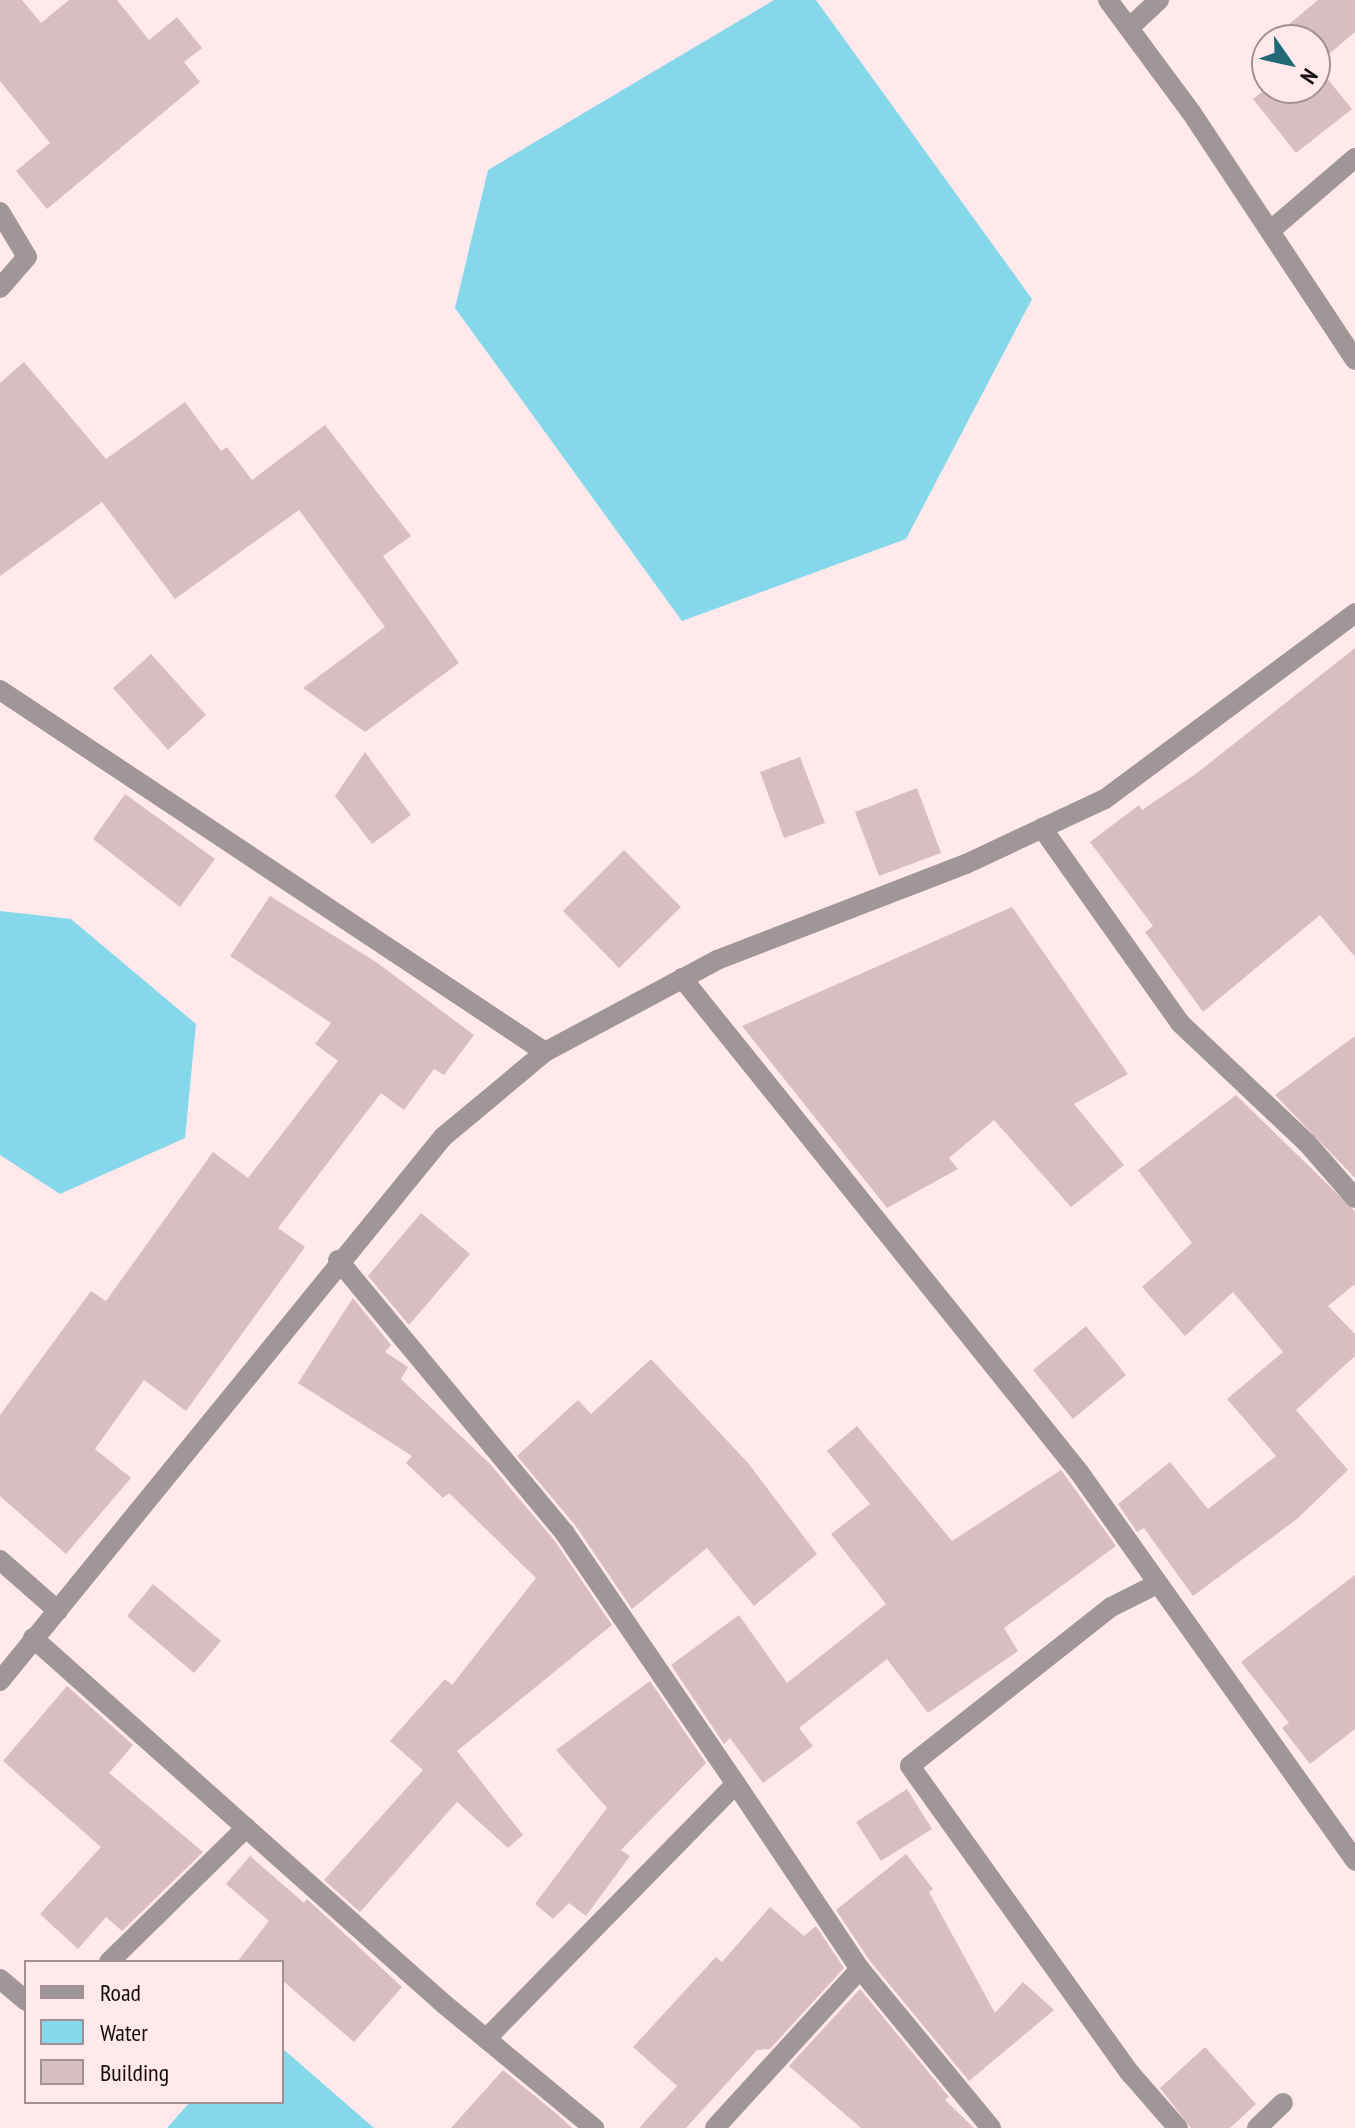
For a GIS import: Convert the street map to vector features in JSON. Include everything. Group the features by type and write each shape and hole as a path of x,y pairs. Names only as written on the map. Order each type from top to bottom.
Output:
{"street":[{"path":"1108,0 1270,231 1355,360"},
{"path":"1129,28 1159,0"},
{"path":"1270,231 1355,158"},
{"path":"0,212 27,257 0,288"},
{"path":"0,1681 287,1331 338,1260 443,1137 545,1052 682,978 1105,799 1354,615"},
{"path":"0,690 545,1052"},
{"path":"1042,828 1180,1023 1307,1143 1355,1198"},
{"path":"682,978 1079,1472 1355,1861"},
{"path":"338,1260 564,1532 860,1969 991,2128"},
{"path":"0,1560 58,1611"},
{"path":"1157,1584 1111,1607 910,1766 1130,2073 1178,2128"},
{"path":"33,1638 486,2039 594,2128"},
{"path":"486,2039 736,1784"},
{"path":"111,1960 246,1828"},
{"path":"715,2128 860,1969"},
{"path":"0,1979 24,1999"},
{"path":"1257,2128 1283,2103"}],"water":[{"path":"774,0 816,0 1032,299 906,539 682,621 455,308 488,170"},
{"path":"0,911 71,919 196,1024 185,1138 60,1194 0,1155"},
{"path":"284,2050 374,2128 167,2128 188,2104 284,2104"}],"building":[{"path":"0,0 22,0 41,23 69,0 117,0 149,40 177,17 202,48 184,62 200,82 47,209 16,171 50,143 0,81"},
{"path":"1318,0 1355,0 1355,32 1331,52 1331,24 1289,24"},
{"path":"1331,83 1352,109 1296,153 1257,104 1331,104"},
{"path":"24,362 106,459 185,402 221,451 227,447 252,480 325,425 411,536 383,556 459,663 365,732 303,688 385,627 299,510 175,599 102,502 0,576 0,383"},
{"path":"1355,648 1355,957 1320,915 1203,1012 1145,932 1153,926 1090,842 1139,805 1142,810 1197,773"},
{"path":"151,654 206,715 168,750 113,688"},
{"path":"365,752 411,815 372,844 335,796"},
{"path":"800,757 825,823 784,838 760,772"},
{"path":"917,788 941,853 879,876 855,812"},
{"path":"125,794 215,859 180,907 93,839"},
{"path":"624,850 681,907 619,968 563,911"},
{"path":"270,896 376,962 474,1035 444,1075 434,1069 404,1110 381,1093 278,1228 305,1247 186,1411 144,1380 95,1449 131,1478 66,1554 0,1496 0,1415 91,1291 106,1301 213,1152 248,1178 338,1061 315,1044 331,1023 230,956"},
{"path":"1012,907 1128,1074 1074,1104 1124,1165 1071,1207 994,1120 949,1158 958,1169 887,1208 742,1026"},
{"path":"1355,1036 1355,1178 1275,1095"},
{"path":"1236,1095 1355,1211 1355,1284 1328,1306 1355,1334 1355,1356 1296,1410 1348,1470 1297,1519 1193,1596 1144,1528 1137,1532 1118,1504 1170,1462 1208,1509 1276,1456 1227,1399 1283,1352 1233,1292 1185,1336 1142,1287 1192,1243 1138,1170"},
{"path":"421,1213 470,1254 409,1325 368,1276"},
{"path":"353,1298 391,1345 385,1352 408,1367 401,1379 490,1464 554,1540 612,1625 457,1751 523,1835 508,1848 457,1802 360,1912 324,1880 423,1770 390,1741 445,1679 452,1685 536,1578 449,1493 443,1498 406,1463 412,1456 298,1383"},
{"path":"1086,1326 1126,1375 1073,1419 1033,1370"},
{"path":"651,1359 748,1463 817,1554 754,1606 707,1548 632,1609 575,1525 517,1456 578,1400 591,1414"},
{"path":"857,1426 952,1541 1061,1470 1116,1546 1004,1628 1018,1651 928,1713 887,1659 799,1728 813,1746 763,1783 730,1738 724,1744 671,1665 739,1615 787,1683 886,1604 831,1534 870,1504 827,1451"},
{"path":"1355,1575 1355,1729 1310,1764 1282,1728 1289,1723 1241,1662"},
{"path":"153,1584 221,1641 194,1673 127,1616"},
{"path":"650,1681 706,1763 621,1850 630,1856 586,1916 569,1903 553,1919 535,1904 607,1808 556,1750"},
{"path":"67,1686 133,1745 109,1773 203,1852 122,1931 106,1917 78,1949 40,1914 101,1847 3,1761"},
{"path":"907,1789 932,1829 881,1861 856,1822"},
{"path":"906,1854 933,1889 929,1892 995,2013 1023,1982 1054,2010 969,2081 870,1961 836,1910"},
{"path":"250,1856 304,1903 307,1899 402,1987 354,2042 284,1982 284,1960 239,1960 269,1921 226,1884"},
{"path":"770,1907 804,1936 816,1926 844,1968 770,2049 757,2050 686,2128 639,2128 677,2086 633,2047 716,1957 722,1962"},
{"path":"860,1989 949,2097 945,2100 974,2128 861,2128 789,2066"},
{"path":"1205,2047 1256,2104 1230,2128 1191,2128 1160,2088"},
{"path":"503,2070 558,2115 572,2128 451,2128"}]}
